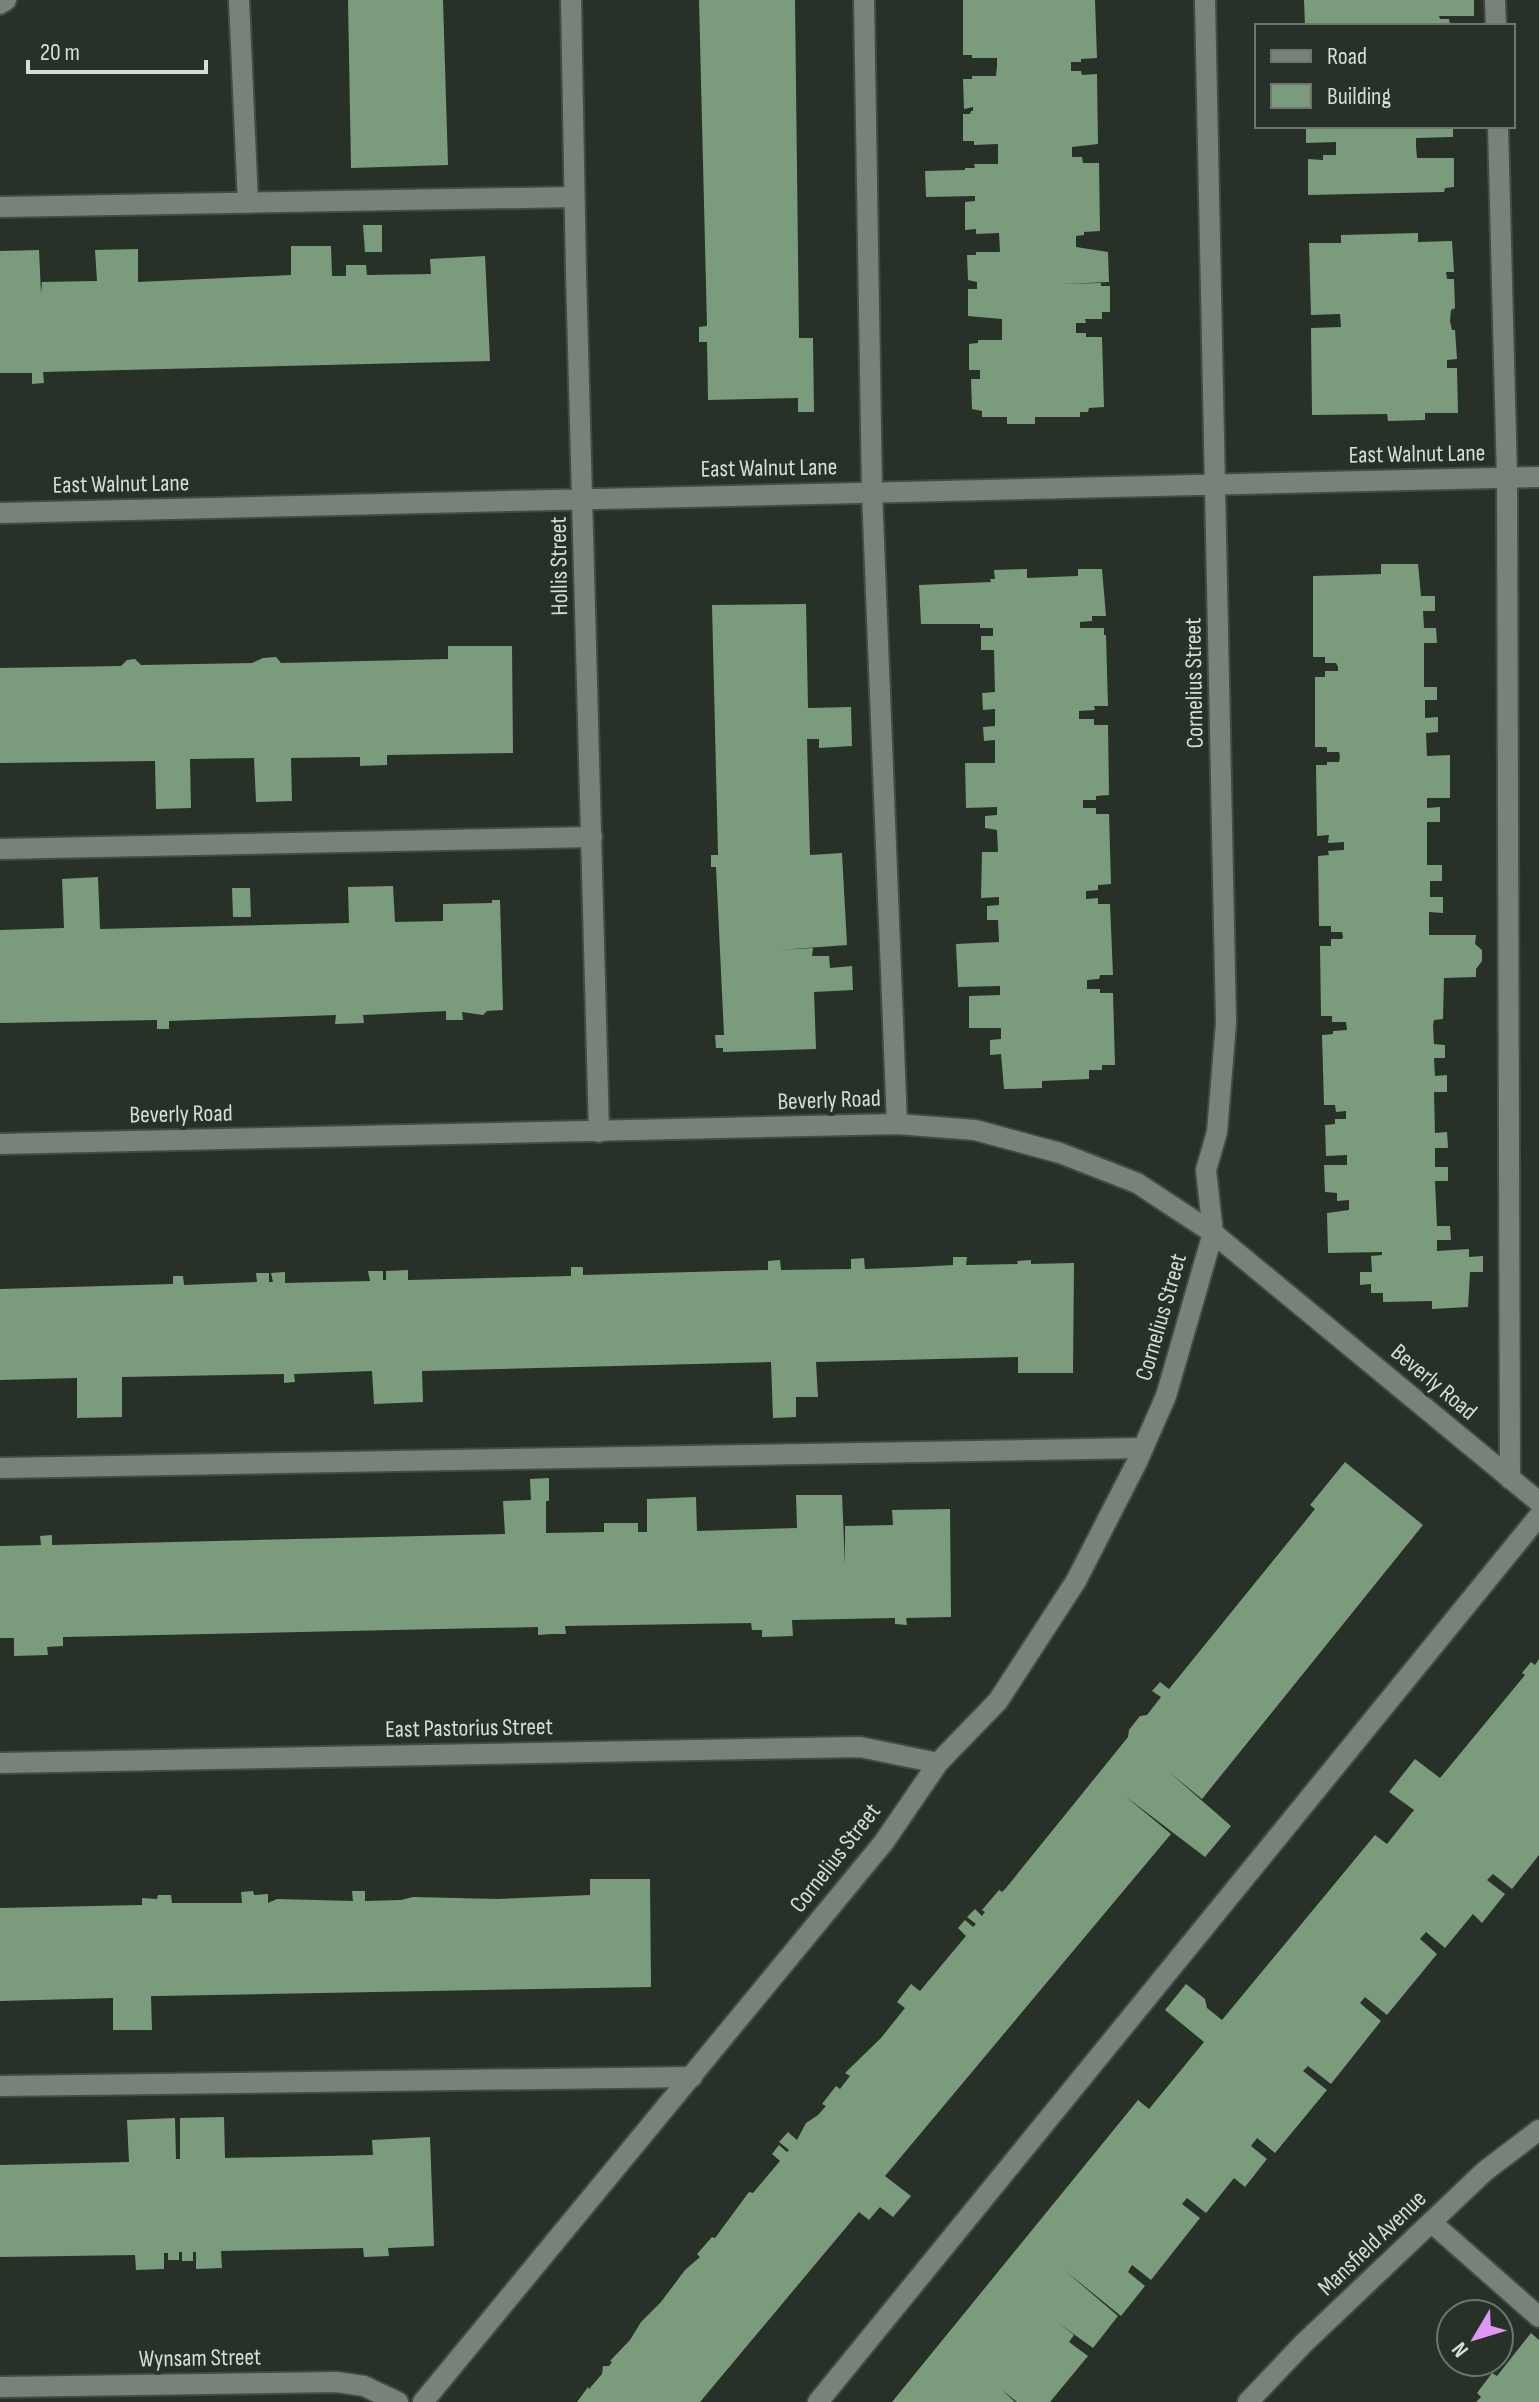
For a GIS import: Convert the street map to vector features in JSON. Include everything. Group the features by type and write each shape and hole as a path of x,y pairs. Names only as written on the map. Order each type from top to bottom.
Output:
{"street":[{"path":"0,4 6,0"},
{"path":"239,0 248,203"},
{"name":"Hollis Street","path":"571,0 599,1132"},
{"path":"864,0 872,492 897,1124"},
{"name":"Cornelius Street","path":"423,2402 884,1842 938,1763 998,1701 1076,1581 1166,1396 1213,1233 1206,1170 1217,1132 1226,1023 1205,0"},
{"path":"1495,0 1496,24"},
{"path":"1498,128 1507,478 1510,1479"},
{"path":"0,207 574,197"},
{"name":"East Walnut Lane","path":"0,513 1539,477"},
{"path":"0,849 592,837"},
{"name":"Beverly Road","path":"0,1144 897,1124 975,1130 1060,1153 1137,1183 1213,1233 1539,1502"},
{"path":"0,1468 1143,1448"},
{"path":"818,2402 1539,1516"},
{"name":"East Pastorius Street","path":"0,1763 860,1747 938,1763"},
{"path":"0,2086 692,2077"},
{"name":"Mansfield Avenue","path":"1248,2402 1303,2344 1485,2171 1539,2130"},
{"path":"1431,2222 1539,2317"},
{"name":"Wynsam Street","path":"0,2387 22,2394 337,2382 364,2386 398,2402"}],"building":[{"path":"348,0 443,0 448,165 351,168"},
{"path":"699,0 795,0 799,338 813,338 814,412 798,412 798,398 708,400 707,342 699,342 699,327 707,326"},
{"path":"963,0 1095,0 1097,58 1071,62 1071,71 1081,71 1082,75 1097,74 1098,144 1072,147 1072,157 1082,157 1083,163 1099,163 1100,231 1076,236 1076,247 1108,252 1109,282 1061,284 1101,283 1101,286 1110,286 1110,312 1102,312 1102,319 1085,319 1086,323 1076,323 1076,333 1086,333 1086,337 1102,337 1104,407 1089,408 1088,412 1080,412 1080,417 1035,417 1035,424 1007,424 1007,417 982,417 982,411 972,409 971,379 980,379 980,370 969,370 969,344 978,343 978,340 1002,340 1002,319 968,316 968,289 977,289 977,282 968,280 967,255 1000,252 999,233 976,234 976,229 965,230 965,202 975,201 975,196 926,197 925,171 965,170 975,168 974,164 998,164 998,144 974,145 974,141 963,141 963,114 970,114 973,107 964,109 963,79 996,76 997,58 963,55"},
{"path":"1304,0 1474,0 1474,16 1439,16 1440,19 1449,19 1450,24 1305,24"},
{"path":"1306,128 1453,128 1453,137 1416,138 1416,147 1417,158 1454,158 1454,187 1445,188 1444,192 1308,195 1308,159 1323,160 1323,155 1336,155 1336,142 1306,143"},
{"path":"363,225 382,225 382,252 365,252"},
{"path":"1418,233 1418,242 1452,241 1454,272 1446,272 1447,279 1454,279 1455,308 1451,310 1450,321 1452,330 1455,330 1457,359 1447,360 1447,368 1457,368 1458,413 1425,413 1425,420 1388,421 1387,414 1312,415 1311,328 1341,327 1340,314 1311,315 1309,243 1341,243 1341,235"},
{"path":"291,246 331,246 332,276 346,276 346,265 366,265 367,275 431,274 430,259 485,256 490,361 43,372 44,383 32,384 32,373 0,373 0,251 39,250 41,293 42,282 97,281 95,250 138,249 138,282 291,275"},
{"path":"1381,564 1418,564 1421,596 1435,596 1435,611 1423,611 1424,628 1436,628 1437,643 1424,643 1424,687 1437,687 1437,700 1425,700 1425,718 1438,717 1438,732 1426,733 1427,756 1450,755 1450,798 1427,798 1427,808 1440,807 1440,822 1427,822 1427,865 1442,865 1442,881 1430,881 1430,897 1443,897 1443,913 1429,912 1429,935 1476,935 1475,944 1482,950 1476,977 1444,978 1443,1019 1434,1020 1433,1025 1434,1044 1445,1045 1445,1058 1434,1058 1435,1076 1447,1075 1447,1092 1434,1092 1435,1133 1447,1132 1448,1148 1435,1148 1435,1167 1448,1167 1448,1181 1435,1181 1437,1226 1450,1226 1451,1240 1437,1240 1437,1251 1469,1249 1469,1257 1483,1256 1483,1272 1470,1272 1468,1307 1432,1309 1432,1301 1383,1302 1383,1293 1371,1293 1371,1284 1360,1285 1360,1272 1372,1272 1371,1256 1382,1255 1382,1252 1328,1253 1327,1213 1349,1210 1349,1200 1337,1201 1337,1193 1325,1192 1324,1165 1347,1165 1347,1155 1326,1156 1325,1125 1335,1124 1335,1119 1346,1119 1346,1111 1336,1112 1335,1105 1324,1105 1322,1035 1347,1030 1346,1022 1332,1022 1332,1016 1321,1016 1320,946 1331,946 1331,939 1343,937 1342,932 1331,932 1331,926 1319,926 1318,856 1329,855 1328,851 1344,850 1344,842 1328,843 1329,835 1317,836 1316,765 1339,762 1340,757 1339,752 1327,752 1327,747 1315,747 1315,677 1325,677 1325,671 1338,671 1338,667 1336,663 1325,663 1325,657 1313,657 1313,576 1381,574"},
{"path":"1027,569 1027,578 1078,576 1078,569 1102,569 1106,616 1092,616 1092,621 1080,622 1080,628 1104,628 1108,706 1079,711 1079,719 1094,719 1094,725 1108,725 1109,795 1096,796 1096,800 1083,800 1083,808 1096,808 1096,814 1109,814 1111,884 1098,885 1098,890 1086,891 1086,899 1098,898 1098,904 1110,904 1113,975 1100,975 1099,979 1087,980 1087,989 1113,993 1115,1065 1102,1065 1102,1070 1089,1070 1089,1079 1042,1081 1042,1088 1004,1089 1001,1054 990,1055 990,1040 1001,1039 1001,1028 969,1028 969,996 1000,995 1000,986 958,987 956,944 999,942 998,920 987,920 987,906 999,905 999,897 981,898 982,852 998,852 997,830 985,828 985,816 997,815 997,807 966,808 965,763 995,763 995,740 984,741 983,727 995,726 995,709 983,710 982,693 995,692 994,650 981,650 981,636 993,636 993,628 980,628 980,624 921,624 919,585 991,582 990,579 995,579 994,570"},
{"path":"806,604 808,708 851,707 852,746 819,748 819,739 807,739 810,855 842,853 847,945 779,950 813,948 812,956 829,956 830,968 852,966 853,990 814,992 816,1049 723,1052 723,1048 716,1048 715,1035 724,1035 716,867 711,867 711,855 718,855 712,605"},
{"path":"448,646 512,646 513,753 387,755 387,765 360,766 360,757 291,758 292,801 256,802 254,758 190,759 191,808 156,809 155,761 0,763 0,668 121,666 127,660 135,659 141,665 252,663 276,657 281,663 448,659"},
{"path":"98,877 100,929 349,923 348,887 393,886 395,922 443,921 443,904 492,903 492,900 500,900 503,1010 487,1011 483,1015 462,1012 463,1020 446,1020 446,1011 363,1015 364,1023 335,1024 336,1015 169,1021 169,1029 157,1029 157,1020 0,1023 0,930 64,928 62,879"},
{"path":"232,888 250,888 251,917 233,917"},
{"path":"953,1257 967,1257 966,1265 1018,1264 1017,1261 1031,1260 1031,1264 1074,1263 1073,1373 1018,1373 1018,1357 816,1362 818,1397 796,1397 796,1417 773,1418 771,1362 422,1371 423,1402 374,1404 372,1371 294,1374 295,1382 284,1383 284,1374 122,1377 122,1417 77,1418 77,1378 0,1380 0,1289 173,1284 173,1276 183,1276 184,1285 257,1282 256,1273 269,1273 269,1282 273,1282 271,1273 285,1272 285,1283 370,1281 368,1271 383,1271 383,1280 386,1280 386,1271 408,1270 408,1280 571,1276 571,1267 583,1267 583,1275 768,1270 768,1261 780,1260 781,1270 851,1269 851,1259 864,1258 865,1269 953,1265"},
{"path":"1345,1462 1423,1525 1202,1799 1169,1772 1231,1826 1205,1857 1125,1796 1171,1834 885,2176 911,2196 893,2217 880,2207 869,2220 859,2212 700,2402 577,2402 602,2374 603,2366 609,2366 641,2322 700,2257 697,2254 712,2237 715,2238 749,2192 753,2193 780,2161 772,2154 779,2145 787,2152 789,2150 779,2142 788,2132 797,2140 806,2123 826,2106 822,2104 836,2086 840,2089 850,2076 845,2073 881,2038 905,2008 897,2002 911,1984 920,1991 966,1936 958,1928 965,1920 973,1927 976,1924 967,1917 975,1909 982,1916 985,1912 982,1910 999,1890 1002,1892 1006,1888 1128,1737 1129,1730 1140,1716 1147,1715 1161,1697 1152,1691 1160,1682 1169,1689 1315,1509 1310,1505"},
{"path":"549,1478 546,1533 604,1532 604,1523 638,1523 638,1532 647,1532 647,1499 696,1497 697,1531 797,1528 796,1495 842,1495 845,1565 845,1526 893,1525 892,1510 950,1509 951,1617 906,1618 907,1625 895,1624 895,1618 792,1620 793,1636 762,1637 762,1630 752,1630 751,1623 565,1626 566,1634 538,1635 538,1627 63,1637 63,1646 47,1647 48,1655 14,1656 14,1638 0,1638 0,1546 41,1545 40,1536 52,1535 52,1545 505,1534 503,1501 531,1500 530,1479"},
{"path":"1539,1659 1539,1855 1512,1889 1493,1874 1487,1880 1505,1894 1482,1923 1473,1914 1445,1948 1426,1932 1420,1939 1437,1954 1387,2015 1365,1997 1360,2003 1381,2021 1331,2084 1308,2066 1303,2071 1327,2090 1275,2153 1257,2138 1251,2146 1267,2159 1245,2187 1234,2178 1206,2213 1187,2198 1182,2204 1200,2218 1151,2280 1132,2265 1128,2272 1145,2286 1121,2316 1063,2269 1118,2316 1093,2348 1057,2322 1074,2335 1069,2342 1088,2356 1050,2402 1017,2402 1001,2389 1015,2402 892,2402 1138,2100 1149,2109 1204,2042 1165,2010 1186,1984 1205,1999 1207,2008 1222,2020 1375,1835 1387,1844 1414,1810 1389,1792 1415,1759 1440,1778 1525,1675 1522,1673 1531,1662 1535,1665"},
{"path":"590,1879 650,1879 651,1987 151,1996 152,2030 113,2030 113,1998 0,2001 0,1908 142,1905 142,1898 157,1899 158,1895 171,1895 172,1903 242,1903 241,1892 253,1891 254,1895 268,1894 268,1903 277,1899 353,1901 352,1891 365,1891 365,1901 413,1897 498,1899 590,1895"},
{"path":"224,2117 225,2158 373,2155 372,2140 430,2137 434,2246 388,2248 389,2256 364,2257 363,2248 221,2251 222,2268 196,2269 196,2252 193,2252 193,2261 182,2261 182,2252 179,2252 179,2260 168,2260 168,2253 164,2253 164,2269 136,2270 135,2255 0,2257 0,2165 129,2162 127,2120 175,2118 176,2159 180,2159 180,2118"},
{"path":"1531,2333 1539,2340 1539,2402 1476,2402 1481,2397 1477,2393 1488,2378 1515,2378 1515,2353"}]}
